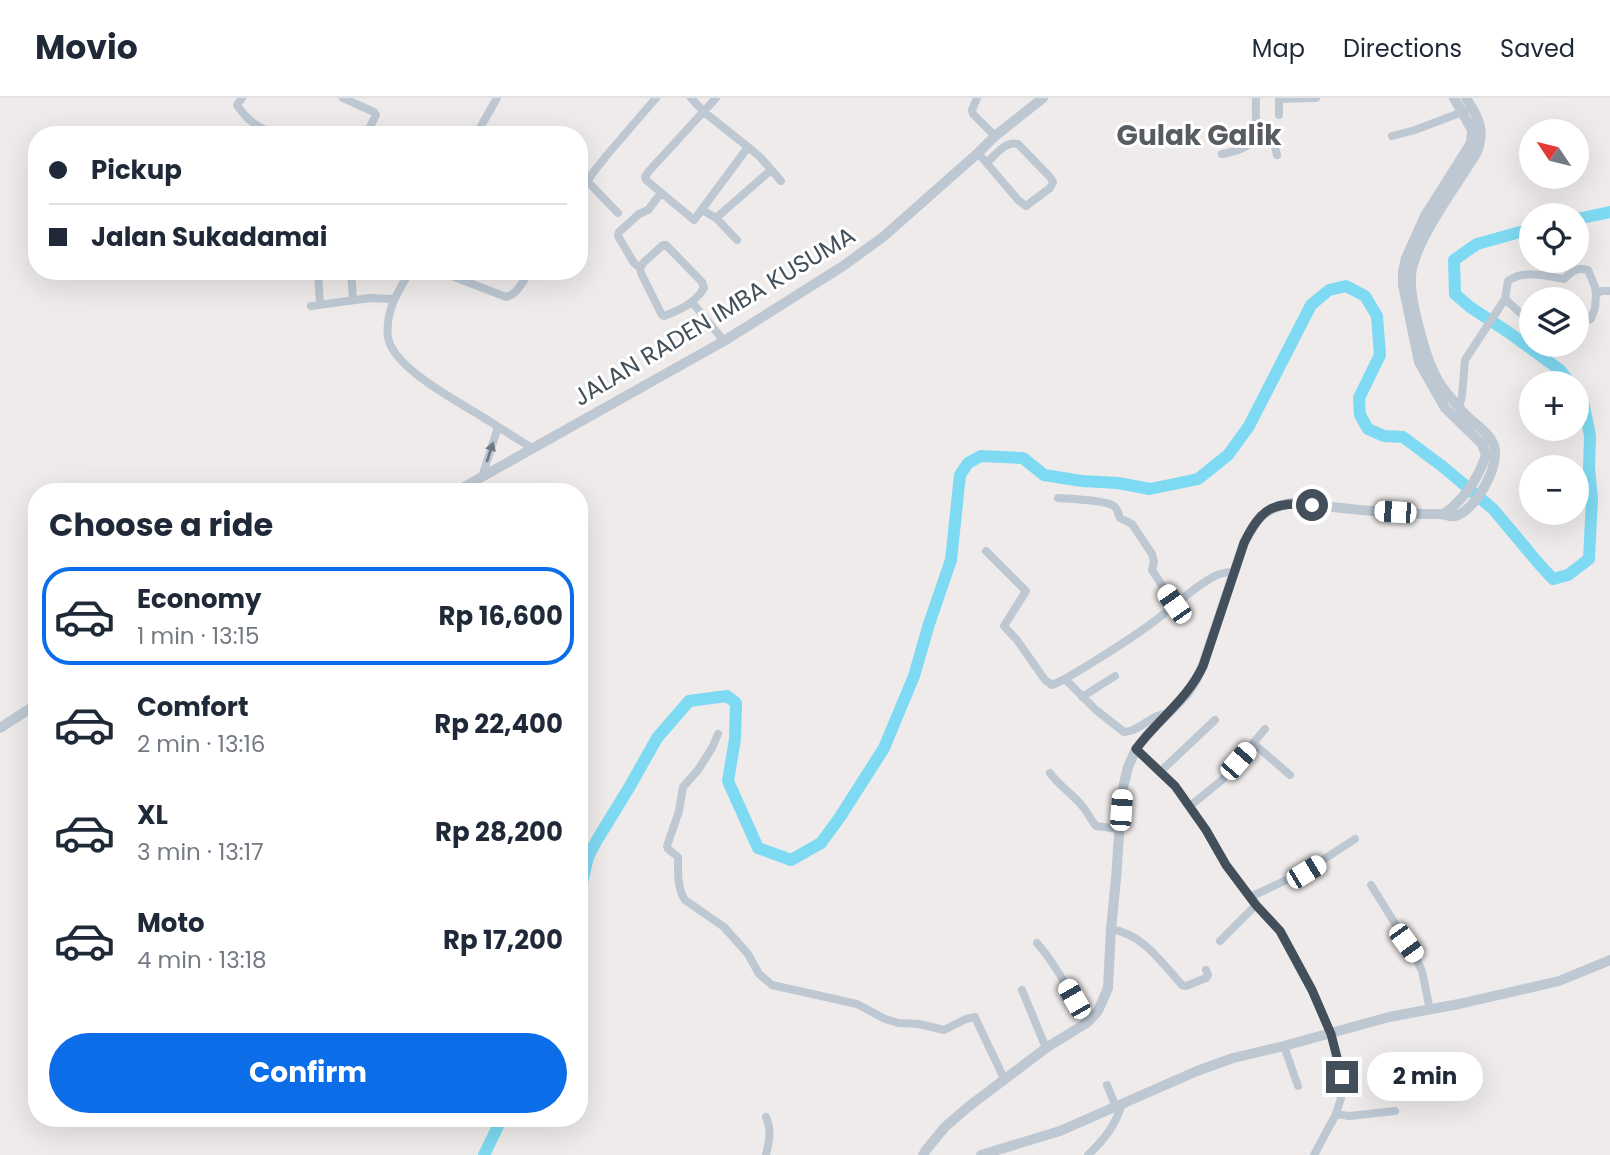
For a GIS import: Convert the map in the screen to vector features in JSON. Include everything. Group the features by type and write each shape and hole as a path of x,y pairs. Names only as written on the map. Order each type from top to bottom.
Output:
{"street":[{"path":"242,98 237,106 246,118 257,126"},
{"path":"343,98 374,112 376,115 370,126"},
{"path":"481,126 497,98"},
{"path":"618,213 588,182 607,155 656,98"},
{"path":"691,98 704,112 748,147 781,181"},
{"path":"716,98 645,177 646,180 692,219 696,218 748,147"},
{"path":"977,98 973,114 995,136"},
{"name":"JALAN RADEN IMBA KUSUMA","path":"471,483 724,341 843,266 883,237 995,136 1043,98"},
{"path":"1223,154 1237,151 1254,141 1256,98"},
{"path":"1279,115 1279,99 1316,98"},
{"path":"923,1155 945,1127 1046,1048 1088,1022 1098,1011 1108,988 1122,792 1128,767 1136,749 1187,694 1196,680 1233,572 1252,526 1262,514 1291,503 1456,515 1494,466 1494,446 1440,384 1433,370 1412,295 1413,265 1425,237 1480,146 1480,126 1467,106 1454,98"},
{"path":"1392,135 1415,130 1467,106"},
{"path":"1467,106 1472,130 1471,143 1425,216 1406,258 1403,285 1415,348 1423,370 1445,408 1483,447 1486,455 1483,478"},
{"path":"1256,130 1272,135 1277,155"},
{"path":"978,153 1018,200 1026,206 1050,188 1053,182 1018,144 1013,142 1007,144 987,163"},
{"path":"716,218 771,170"},
{"path":"640,268 663,245 702,282 704,288 692,302 662,316 640,268 634,263 618,236 639,214 648,210 661,193"},
{"path":"702,210 716,218 737,240"},
{"path":"1459,407 1465,360 1505,299 1508,281 1516,276 1543,274 1564,279 1573,270 1588,270 1595,288 1594,316 1589,320"},
{"path":"317,280 315,306 370,298 393,299"},
{"path":"352,280 353,300"},
{"path":"405,280 393,299 388,320 388,337 397,355 426,381 533,448"},
{"path":"467,280 506,297 515,293 524,280"},
{"path":"1595,295 1601,291 1610,291"},
{"path":"1505,299 1519,312"},
{"path":"692,302 724,341"},
{"path":"482,477 498,427"},
{"path":"1058,498 1114,506 1120,518 1132,524 1152,554 1152,570 1174,604"},
{"path":"986,551 1026,591 1004,624 1005,628 1017,640 1045,680 1052,685 1115,649 1160,618 1208,579 1233,572"},
{"path":"1082,696 1115,676"},
{"path":"1065,679 1096,710 1124,732 1128,733 1153,717 1168,714"},
{"path":"0,728 28,710"},
{"path":"1161,771 1215,720"},
{"path":"1190,806 1222,780 1265,729"},
{"path":"718,734 712,748 683,787 679,811 667,846 678,857 681,894 685,900 724,927 748,954 759,974 772,985 857,1004 898,1023 919,1024 944,1030 975,1017 1004,1079"},
{"path":"1253,743 1290,775"},
{"path":"1136,749 1161,771 1190,806 1226,865 1280,931 1312,990 1331,1034 1342,1077 1341,1098 1336,1114 1314,1155"},
{"path":"1050,773 1083,807 1096,826 1120,829"},
{"path":"1220,942 1253,901 1306,872 1355,839"},
{"path":"1371,885 1414,954 1422,971 1430,1010"},
{"path":"1111,929 1150,948 1184,986 1206,978 1206,970"},
{"path":"1037,943 1053,962 1088,1022"},
{"path":"981,1155 1060,1131 1233,1058 1389,1017 1559,981 1610,960"},
{"path":"1022,990 1046,1048"},
{"path":"1284,1046 1298,1086"},
{"path":"1088,1155 1112,1128 1119,1106 1107,1085"},
{"path":"1336,1114 1395,1111"},
{"path":"766,1117 770,1124 770,1135 766,1155"}],"waterway":[{"path":"1589,216 1610,212"},
{"path":"1519,232 1477,244 1454,260 1455,294 1561,371"},
{"path":"588,857 657,738 689,701 727,696 736,703 735,739 728,781 758,848 791,860 821,843 884,748 914,676 951,560 960,475 968,463 981,456 1023,458 1044,475 1150,489 1198,479 1228,455 1249,426 1311,305 1329,290 1346,286 1365,296 1377,316 1380,355 1359,398 1360,415 1368,429 1384,436 1403,437 1442,466 1493,509 1553,579 1568,575 1589,559 1592,498 1589,431"},
{"path":"484,1155 498,1127"}],"district":[{"name":"Gulak Galik","path":"1199,135"}],"route":[{"path":"1312,505 1291,503 1275,507 1262,514 1252,526 1233,572 1196,680 1187,694 1136,749 1175,786 1206,830 1226,865 1256,905 1280,931 1312,990 1331,1034 1342,1077"}]}
